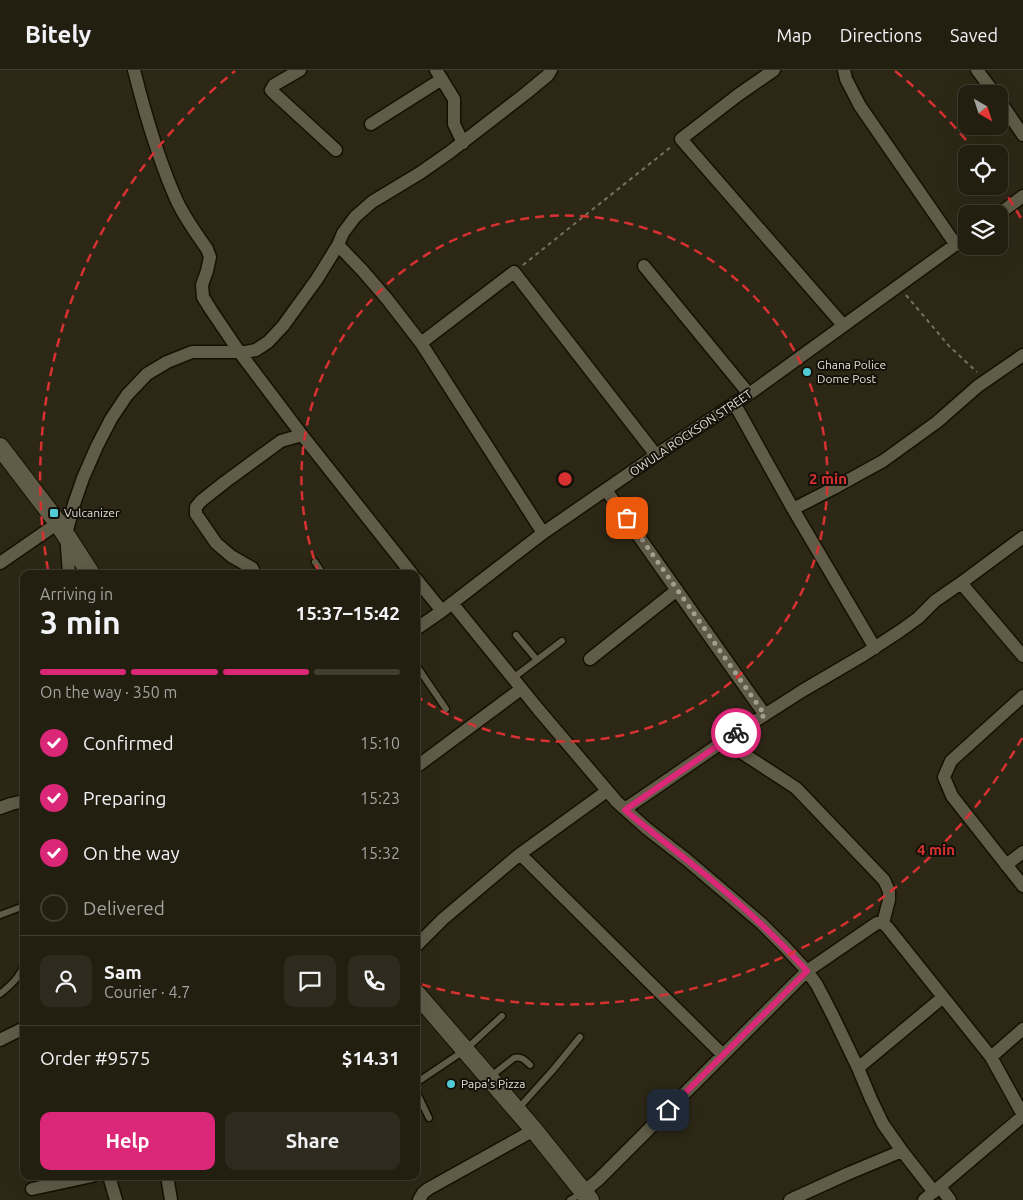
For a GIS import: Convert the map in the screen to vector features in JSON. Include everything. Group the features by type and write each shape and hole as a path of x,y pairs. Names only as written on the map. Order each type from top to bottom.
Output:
{"main road":[{"path":"0,447 62,528 88,570"},
{"path":"420,999 534,1130 581,1197"}],"street":[{"path":"134,70 157,150 177,201 210,257 202,285 203,297 240,353 409,570"},
{"path":"300,70 274,85 272,90 336,150"},
{"path":"0,563 62,528 74,504 97,446 111,419 127,395 147,374 167,362 192,352 240,353 256,350 268,342 283,326 317,280 343,233 355,217 372,202 420,173 463,143 548,75 550,70"},
{"path":"774,70 738,95 682,139 843,326"},
{"path":"844,70 846,79 860,106 956,245"},
{"path":"977,70 988,85"},
{"path":"371,124 439,75 454,99 454,124 463,143"},
{"path":"1008,113 1023,135"},
{"path":"1008,207 1023,196"},
{"path":"338,245 387,299 421,343 543,533"},
{"name":"OWULA ROCKSON STREET","path":"420,626 543,533 749,394 956,245"},
{"path":"644,266 749,394"},
{"path":"421,343 514,272 656,455"},
{"path":"793,509 884,461 937,422 986,380 1023,355"},
{"path":"734,404 875,648"},
{"path":"253,570 231,556 216,543 196,514 196,507 225,482 281,441 302,434"},
{"path":"606,490 765,715"},
{"path":"62,528 68,570"},
{"path":"625,810 724,741 900,631 918,618 935,601 1023,537"},
{"path":"420,583 447,607 513,678 625,810 744,908 807,971 817,985 883,1124 933,1193 950,1200"},
{"path":"961,583 1023,656"},
{"path":"590,659 677,590"},
{"path":"420,764 521,689"},
{"path":"1023,696 951,762 944,777 952,796 1023,886"},
{"path":"724,741 796,788 884,880 889,891 883,923"},
{"path":"420,942 520,854 607,791"},
{"path":"0,808 20,802"},
{"path":"1006,865 1023,852"},
{"path":"520,854 723,1054"},
{"path":"581,1197 807,971 877,923 883,923"},
{"path":"883,923 991,1058 1023,1115 933,1193"},
{"path":"858,1068 942,998"},
{"path":"991,1058 1023,1029"},
{"path":"0,1040 20,1030"},
{"path":"419,1200 428,1189 534,1130"},
{"path":"790,1200 902,1151"},
{"path":"32,1189 74,1180"},
{"path":"110,1180 116,1200"},
{"path":"167,1180 171,1200"}],"lane":[{"path":"315,562 320,570"},
{"path":"516,635 538,660"},
{"path":"513,678 562,641"},
{"path":"420,671 446,709"},
{"path":"0,914 20,907"},
{"path":"0,994 12,985 20,973"},
{"path":"420,1080 465,1050 502,1016"},
{"path":"517,1110 580,1036"},
{"path":"489,1078 514,1058 521,1057 530,1065"},
{"path":"420,1099 430,1118"}],"path":[{"path":"514,272 682,139"},
{"path":"898,286 948,346 986,380"}],"way so far":[{"path":"627,518 765,715 736,733"}],"place":[{"name":"Ghana Police Dome Post","path":"807,372"},
{"name":"Vulcanizer","path":"54,513"},
{"name":"Papa's Pizza","path":"451,1084"}],"route":[{"path":"668,1110 807,971 750,913 625,810 736,733"}]}
